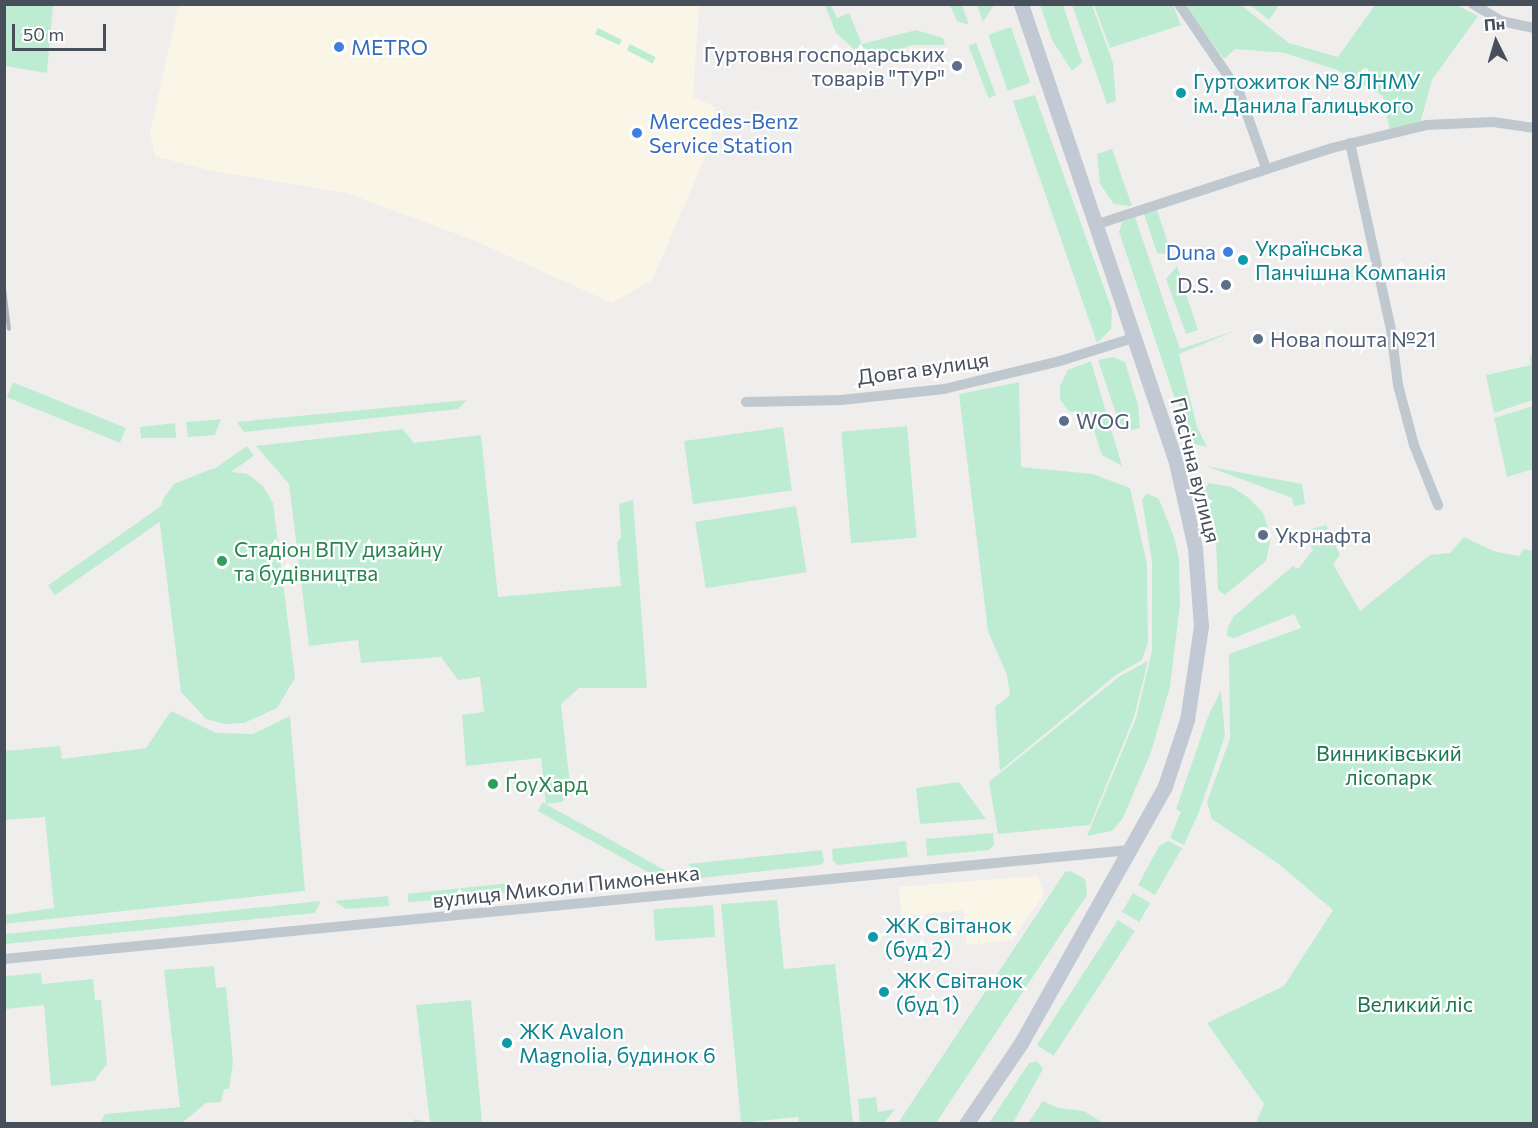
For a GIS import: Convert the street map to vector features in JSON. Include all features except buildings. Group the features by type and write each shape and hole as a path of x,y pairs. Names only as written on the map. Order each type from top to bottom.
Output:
{"main road":[{"name":"Пасічна вулиця","path":"966,1124 1021,1043 1165,786 1182,738 1195,684 1201,626 1189,513 1136,337 1021,4"}],"street":[{"path":"1179,4 1239,92 1266,168"},
{"path":"1473,4 1501,21 1533,28"},
{"path":"1098,224 1266,168 1350,143 1426,125 1494,122 1533,128"},
{"path":"1350,143 1391,330 1398,385 1414,446 1438,505"},
{"name":"Довга вулиця","path":"746,402 841,400 944,389 1060,361 1136,337"},
{"name":"вулиця Миколи Пимоненка","path":"4,959 1130,850"}],"shaded area":[{"path":"179,4 699,5 693,97 715,107 710,146 652,280 612,303 473,240 347,193 208,170 155,156 150,133"},
{"path":"1038,876 1044,894 1012,940 967,945 963,910 902,916 899,887"}],"green space":[{"path":"4,5 53,5 47,73 5,66"},
{"path":"825,5 831,5 837,18 849,13 862,44 916,30 943,38 945,45 912,45 868,62 836,33"},
{"path":"950,5 962,5 969,25 957,21"},
{"path":"977,5 994,5 983,22"},
{"path":"1040,5 1063,5 1082,62 1072,71 1052,40"},
{"path":"1072,5 1092,5 1113,63 1116,101 1107,104"},
{"path":"1094,5 1173,5 1181,25 1110,48"},
{"path":"1184,5 1241,5 1289,43 1338,57 1375,5 1457,5 1478,16 1432,80 1420,124 1390,131 1383,96 1337,70 1285,53 1235,49 1224,59"},
{"path":"1250,5 1279,5 1269,20"},
{"path":"1011,27 1030,83 1008,91 988,35"},
{"path":"598,28 622,40 619,45 595,34"},
{"path":"976,43 996,95 989,98 969,46"},
{"path":"630,44 656,57 653,63 627,50"},
{"path":"1035,95 1112,310 1111,329 1097,343 1013,101"},
{"path":"1112,149 1132,206 1114,204 1100,184 1097,154"},
{"path":"1157,210 1172,255 1157,253 1144,214"},
{"path":"1135,217 1180,349 1237,330 1179,354 1197,427 1207,447 1191,443 1187,419 1174,396 1119,232 1122,222"},
{"path":"1177,266 1198,330 1186,334 1166,279"},
{"path":"1533,355 1533,400 1494,413 1486,375 1531,365 1530,356"},
{"path":"1113,357 1125,362 1138,405 1140,428 1122,432 1098,360"},
{"path":"1091,361 1122,466 1102,455 1089,416 1068,411 1060,399 1060,386 1068,370"},
{"path":"13,382 126,428 120,443 7,397"},
{"path":"1019,382 1021,467 1093,474 1130,488 1147,564 1148,643 1142,660 1116,675 1000,771 995,707 1010,695 1007,675 988,631 959,394"},
{"path":"467,400 458,409 244,432 237,422"},
{"path":"1533,406 1533,469 1507,477 1494,418"},
{"path":"221,419 215,435 188,437 186,422"},
{"path":"175,423 176,438 141,438 140,427"},
{"path":"907,426 917,538 851,543 841,432"},
{"path":"783,427 792,490 693,504 684,441"},
{"path":"403,429 414,443 481,435 498,597 621,586 617,543 621,537 619,504 633,500 647,688 579,688 561,704 571,794 562,802 546,804 541,758 466,766 462,715 484,712 480,677 458,680 441,657 361,663 358,640 309,646 289,484 256,446"},
{"path":"247,446 254,456 55,595 48,585"},
{"path":"1206,466 1302,484 1305,504 1294,506 1292,498"},
{"name":"Стадіон ВПУ дизайну та будівництва","path":"211,469 248,474 263,486 273,503 295,678 277,708 244,723 225,724 206,719 181,692 159,517 163,499 174,484"},
{"path":"1209,483 1232,487 1249,498 1263,513 1271,537 1266,561 1225,595 1218,590 1216,542 1204,491"},
{"path":"1147,493 1159,499 1174,537 1179,559 1180,604 1170,687 1151,752 1123,818 1112,831 1087,836 1136,718 1152,651 1152,562 1142,500"},
{"path":"796,506 806,572 706,588 695,522"},
{"name":"Великий ліс","path":"1326,525 1340,555 1333,564 1360,611 1430,555 1450,553 1464,537 1493,551 1519,556 1524,549 1533,551 1533,1123 1256,1123 1264,1104 1207,1023 1284,986 1333,910 1280,865 1212,819 1207,802 1230,738 1229,654 1301,628 1294,614 1234,638 1227,636 1228,627 1234,616 1293,566 1298,569 1313,550 1306,537 1311,529"},
{"path":"1148,661 1134,717 1090,825 998,834 989,782 1120,676"},
{"path":"1221,691 1225,736 1199,812 1184,845 1170,838 1181,812 1176,809 1209,714"},
{"path":"171,711 216,733 253,734 290,716 305,891 5,924 5,915 54,908 45,817 5,820 5,751 60,746 62,759 146,748"},
{"path":"959,782 986,819 920,824 916,788"},
{"path":"543,802 672,874 667,883 538,811"},
{"path":"993,833 994,845 989,850 927,856 926,839"},
{"path":"906,841 908,857 838,865 833,861 832,849"},
{"path":"1168,841 1182,848 1155,895 1138,885 1159,846"},
{"path":"822,850 824,862 820,865 701,878 688,864"},
{"path":"1070,871 1085,879 1087,895 936,1123 898,1123 1065,872"},
{"path":"509,883 510,892 408,903 408,894"},
{"path":"1133,893 1150,903 1139,922 1122,912"},
{"path":"388,896 389,906 346,909 334,901"},
{"path":"777,900 784,969 835,964 853,1123 799,1123 798,1117 741,1123 721,904"},
{"path":"321,901 315,913 5,944 5,934"},
{"path":"713,905 715,937 655,941 653,909"},
{"path":"1118,920 1135,931 1054,1056 1037,1045"},
{"path":"214,966 216,988 226,987 233,1062 229,1089 224,1089 221,1102 206,1103 182,1123 100,1123 105,1114 180,1107 164,970"},
{"path":"41,973 42,984 93,979 95,1000 101,1000 107,1064 94,1081 51,1086 44,1005 5,1009 5,976"},
{"path":"471,1000 482,1123 430,1123 416,1005"},
{"path":"1037,1061 1043,1069 1013,1123 989,1123 1029,1063"},
{"path":"876,1097 878,1112 895,1109 884,1123 860,1123 858,1099"},
{"path":"1043,1101 1058,1108 1084,1111 1103,1123 1028,1123"},
{"path":"415,1119 430,1123 412,1123"}],"railway":[{"path":"4,289 9,329"}],"place":[{"name":"METRO","path":"339,47"},
{"name":"Гуртовня господарських товарів \"ТУР\"","path":"957,66"},
{"name":"Гуртожиток № 8ЛНМУ ім. Данила Галицького","path":"1181,93"},
{"name":"Mercedes-Benz Service Station","path":"637,133"},
{"name":"Duna","path":"1228,252"},
{"name":"Українська Панчішна Компанія","path":"1243,260"},
{"name":"D.S.","path":"1226,285"},
{"name":"Нова пошта №21","path":"1258,339"},
{"name":"WOG","path":"1064,421"},
{"name":"Укрнафта","path":"1263,535"},
{"name":"Стадіон ВПУ дизайну та будівництва","path":"222,561"},
{"name":"ҐоуХард","path":"493,784"},
{"name":"ЖК Світанок (буд 2)","path":"873,937"},
{"name":"ЖК Світанок (буд 1)","path":"884,992"},
{"name":"ЖК Avalon Magnolia, будинок 6","path":"507,1043"}],"park label":[{"name":"Винниківський лісопарк","path":"1389,765"}]}
